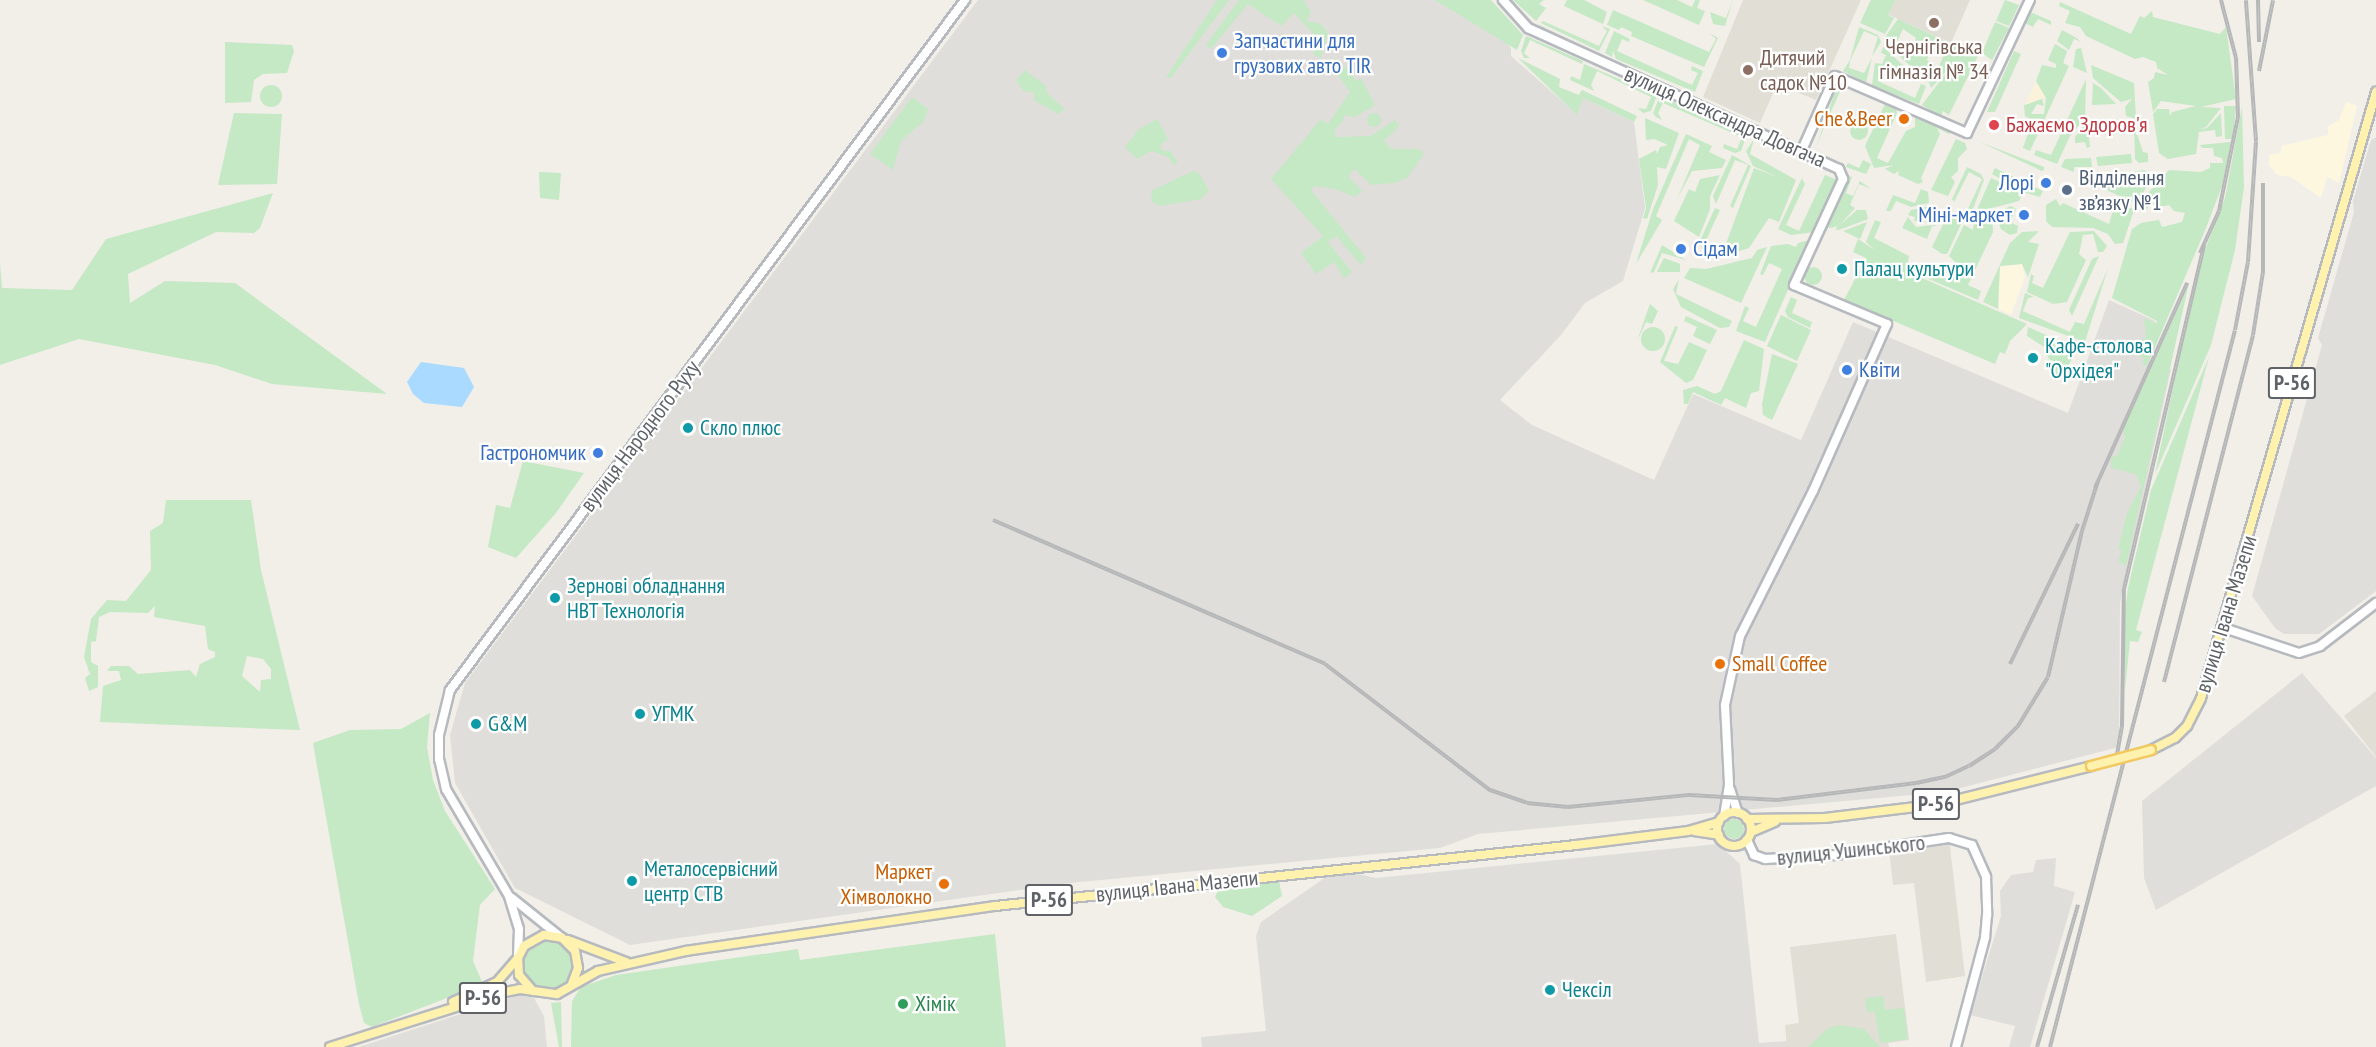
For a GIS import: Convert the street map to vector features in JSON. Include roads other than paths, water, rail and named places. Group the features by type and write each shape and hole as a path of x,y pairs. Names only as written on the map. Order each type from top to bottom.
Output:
{"main road":[{"name":"вулиця Івана Мазепи","path":"1694,831 1738,813 1747,819 1778,821 1940,804 2151,750 2175,738 2196,711 2224,628 2376,92"},
{"path":"1719,835 1722,819"},
{"path":"1747,819 1749,836"},
{"name":"вулиця Івана Мазепи","path":"572,985 626,962 995,906 1694,831 1719,835 1730,845 1778,821"},
{"name":"Р-56","path":"431,1013 497,982 532,939 544,935 562,938"},
{"name":"вулиця Івана Мазепи","path":"562,938 626,962"},
{"path":"562,938 578,956 577,974 572,985"},
{"path":"518,958 522,982 536,993"},
{"name":"Р-56","path":"330,1047 431,1013 500,993 520,989 536,993 557,994 572,985"}],"street":[{"name":"вулиця Народного Руху","path":"518,958 519,929 509,896 446,789 439,759 439,735 450,690 965,0"},
{"name":"вулиця Олександра Довгача","path":"1503,0 1528,28 1802,150 1843,174 1794,285 1887,324 1813,491 1740,636 1725,705 1729,785"},
{"path":"1802,150 1835,76 1967,133 2030,0"},
{"path":"2224,628 2299,653 2320,646 2376,603"},
{"path":"1729,785 1738,813"},
{"path":"1722,819 1729,785"},
{"name":"вулиця Ушинського","path":"1749,836 1754,855 1766,859 1836,855 1949,838 1972,845 1986,877 1987,915 1985,938 1956,1047"},
{"name":"вулиця Народного Руху","path":"509,896 562,938"}],"water":[{"path":"421,362 464,368 474,387 462,407 424,403 413,394 407,382"}],"railway":[{"path":"2200,253 2219,211 2238,117 2236,58 2221,0"},
{"path":"2050,1047 2235,330 2248,262 2256,141 2246,0"},
{"path":"2258,0 2259,42"},
{"path":"2259,71 2273,0"},
{"path":"2164,682 2253,335 2263,272 2263,183"},
{"path":"2115,766 2122,726 2124,589 2204,245"},
{"path":"2095,488 2187,283"},
{"path":"993,520 1325,664 1490,790 1527,803 1568,807 1689,795 1777,800 1916,783 1945,777 1969,766 1995,749 2018,726 2048,677 2082,531 2098,481"},
{"path":"2010,664 2078,524"},
{"path":"2037,1047 2078,905"}],"place":[{"name":"Чернігівська гімназія № 34","path":"1934,23"},
{"name":"Запчастини для грузових авто TIR","path":"1222,53"},
{"name":"Дитячий садок №10","path":"1748,70"},
{"name":"Che&Beer","path":"1904,119"},
{"name":"Бажаємо Здоров'я","path":"1994,125"},
{"name":"Лорі","path":"2046,183"},
{"name":"Відділення зв’язку №1","path":"2067,190"},
{"name":"Міні-маркет","path":"2024,215"},
{"name":"Сідам","path":"1681,249"},
{"name":"Палац культури","path":"1842,269"},
{"name":"Кафе-столова \"Орхідея\"","path":"2033,358"},
{"name":"Квіти","path":"1847,370"},
{"name":"Скло плюс","path":"688,428"},
{"name":"Гастрономчик","path":"598,453"},
{"name":"Зернові обладнання НВТ Технологія","path":"555,598"},
{"name":"Small Coffee","path":"1720,664"},
{"name":"УГМК","path":"640,714"},
{"name":"G&M","path":"476,724"},
{"name":"Металосервісний центр СТВ","path":"632,881"},
{"name":"Маркет Хімволокно","path":"944,884"},
{"name":"Чексіл","path":"1550,990"},
{"name":"Хімік","path":"903,1004"}]}
